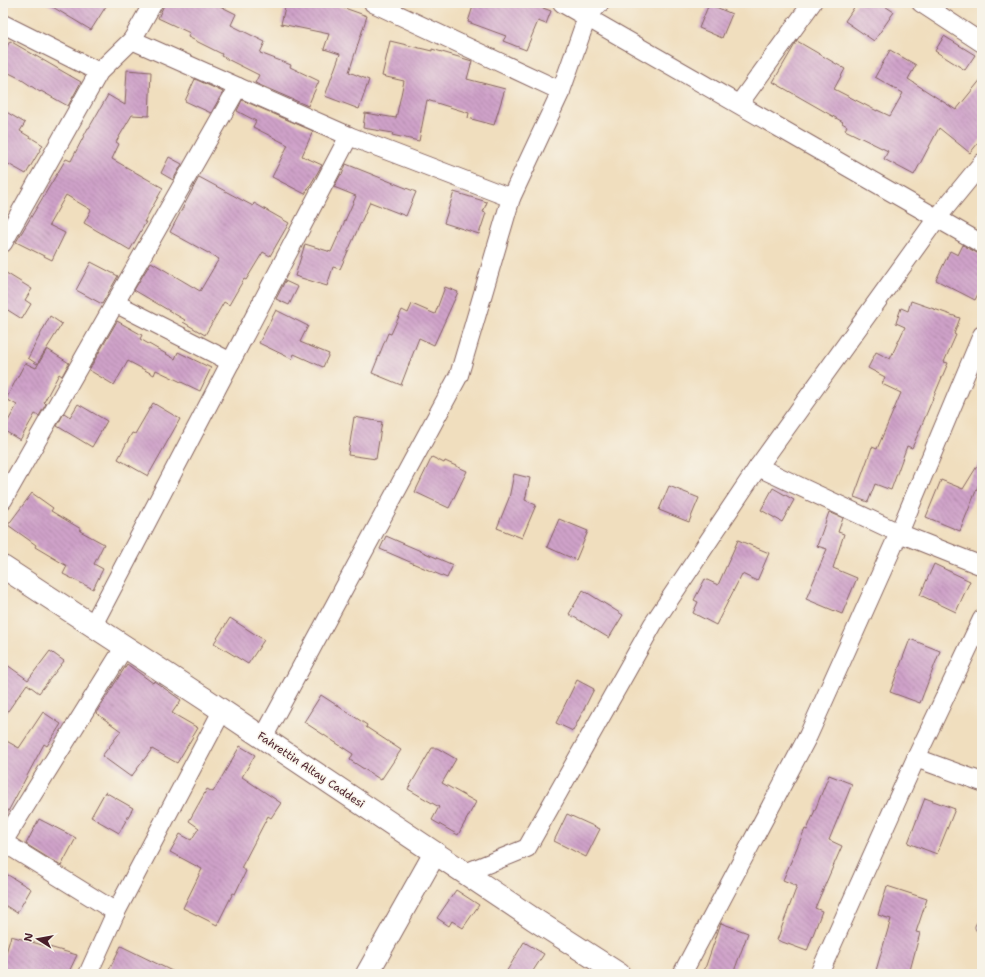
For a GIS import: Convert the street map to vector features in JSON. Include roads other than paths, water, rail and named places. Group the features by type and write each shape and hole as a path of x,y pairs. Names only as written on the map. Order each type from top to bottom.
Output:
{"street":[{"path":"3,244 99,72 132,40 153,3"},
{"path":"373,3 561,91"},
{"path":"562,3 982,244"},
{"path":"263,738 459,375 511,198 561,91 587,17 600,3"},
{"path":"740,104 812,3"},
{"path":"922,3 982,43"},
{"path":"3,24 99,72"},
{"path":"132,40 349,136 511,198"},
{"path":"3,500 238,87"},
{"path":"93,625 349,136"},
{"path":"465,873 527,848 653,624 758,467 937,218 982,163"},
{"path":"115,303 231,362"},
{"path":"682,974 808,736 899,533 982,335"},
{"path":"758,467 899,533 982,566"},
{"name":"Fahrettin Altay Caddesi","path":"3,567 125,646 619,974"},
{"path":"819,974 916,758 982,619"},
{"path":"116,912 4,842 125,646"},
{"path":"88,974 116,912 222,711"},
{"path":"916,758 982,782"},
{"path":"367,974 435,853"}]}
